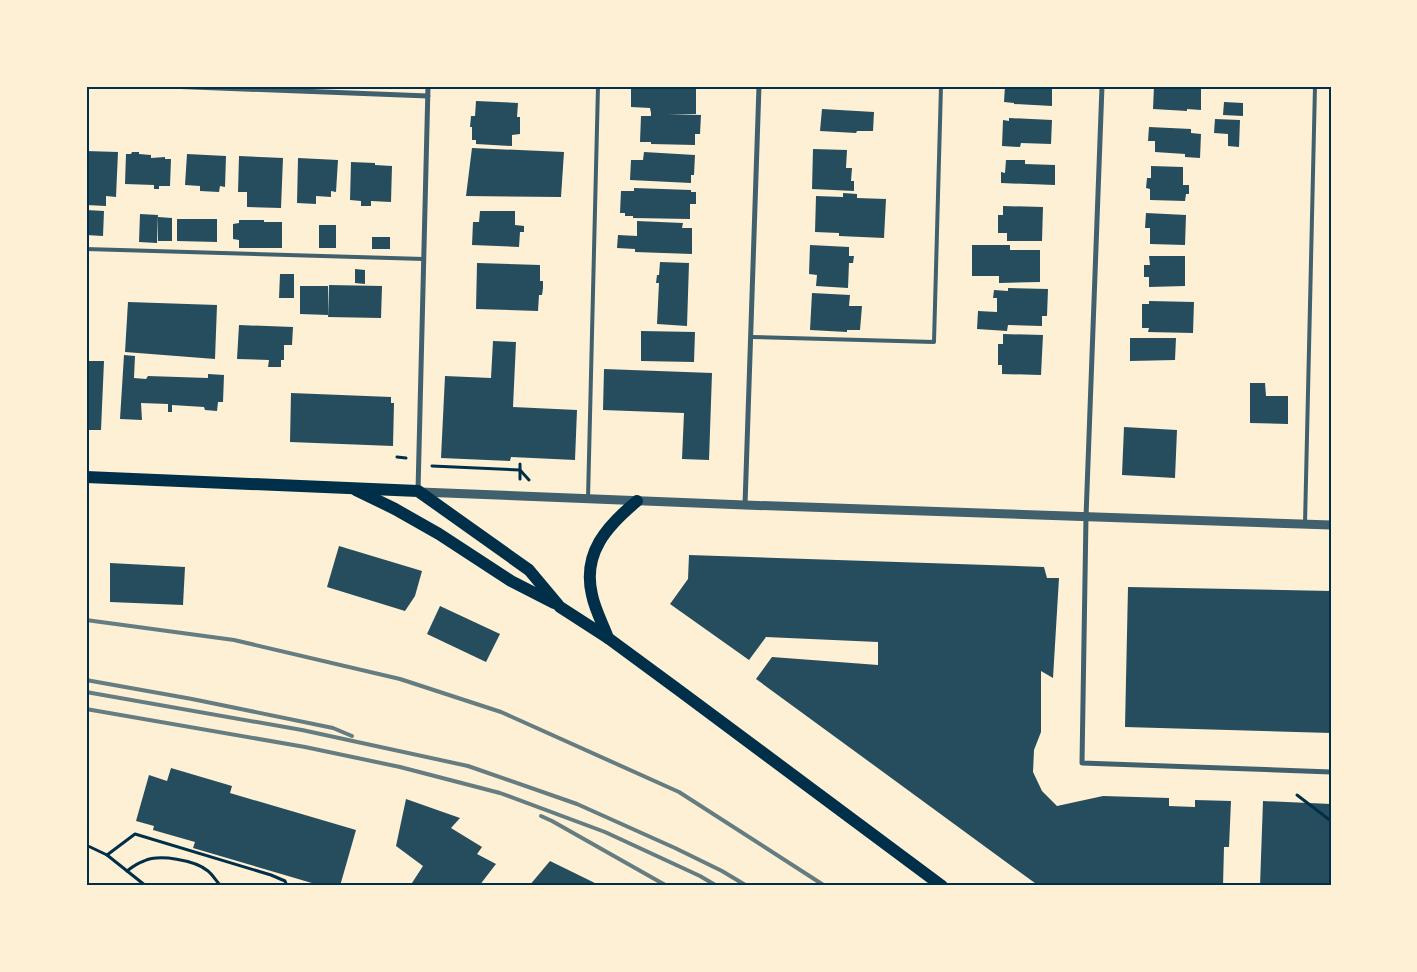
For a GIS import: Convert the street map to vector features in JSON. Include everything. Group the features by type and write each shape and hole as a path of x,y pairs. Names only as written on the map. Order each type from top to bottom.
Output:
{"main road":[{"path":"86,477 418,491 529,570 560,607"},
{"path":"352,488 439,534 511,581 560,607 608,638 942,886"},
{"path":"608,638 592,596 590,575 594,553 603,536 616,519 637,501"}],"street":[{"path":"168,86 428,96"},
{"path":"428,86 418,491 744,505 1331,525"},
{"path":"744,505 759,86"},
{"path":"1102,86 1086,517 1082,764 1331,772"}],"lane":[{"path":"588,499 598,86"},
{"path":"751,337 934,342 941,86"},
{"path":"1305,524 1315,86"},
{"path":"86,249 424,259"}],"path":[{"path":"822,86 841,87"},
{"path":"434,466 520,470 520,464"},
{"path":"1298,795 1331,821"},
{"path":"107,855 135,834 271,875 285,881 287,886"},
{"path":"86,845 107,855 146,886"},
{"path":"127,871 144,860 152,858 180,860 200,866 212,875 221,886"}],"building":[{"path":"631,86 696,86 696,114 668,114 701,115 700,134 695,134 695,145 640,142 641,116 651,116 651,113 650,108 631,107"},
{"path":"1005,86 1052,86 1052,106 1004,102"},
{"path":"1154,86 1201,87 1201,110 1153,109"},
{"path":"476,101 518,103 517,117 520,117 520,134 512,135 512,146 476,144 476,140 472,140 471,116 475,116"},
{"path":"1224,102 1243,103 1243,116 1223,115"},
{"path":"822,109 874,112 873,131 857,131 856,133 820,131"},
{"path":"1009,118 1052,120 1051,144 1021,143 1020,147 1002,146 1003,120 1009,121"},
{"path":"1215,119 1240,120 1239,147 1228,146 1228,134 1214,133"},
{"path":"1149,127 1191,129 1191,133 1201,134 1200,158 1185,157 1185,154 1155,152 1155,141 1148,141"},
{"path":"472,148 564,152 561,197 466,196"},
{"path":"813,149 847,150 846,168 852,168 851,181 854,181 854,191 812,189"},
{"path":"86,151 118,152 116,197 106,196 106,206 86,205"},
{"path":"132,152 151,155 151,158 165,157 165,159 171,159 170,186 159,186 159,189 154,189 154,185 125,184 126,154 131,154"},
{"path":"644,152 695,155 694,175 691,175 691,183 630,180 631,160 643,160"},
{"path":"187,154 226,156 225,187 220,186 219,192 200,191 200,186 185,185"},
{"path":"239,156 283,158 281,208 247,207 247,192 238,192"},
{"path":"298,158 338,160 336,192 331,191 331,197 316,196 316,204 297,203"},
{"path":"1006,160 1025,160 1025,164 1055,165 1055,185 1001,183 1001,172 1005,173"},
{"path":"351,162 392,166 391,202 371,201 371,206 361,206 361,201 350,200"},
{"path":"1151,166 1183,167 1183,185 1189,185 1189,194 1186,194 1185,201 1150,200 1150,189 1146,188 1147,178 1151,178"},
{"path":"634,188 691,190 691,192 696,192 696,204 690,204 690,219 633,218 633,216 625,216 625,213 620,213 621,191 634,191"},
{"path":"843,193 857,194 857,198 886,199 884,238 839,236 839,233 815,232 816,196 843,197"},
{"path":"1003,206 1043,207 1042,241 1007,241 1007,233 998,233 998,215 1003,215"},
{"path":"86,210 104,211 103,236 86,235"},
{"path":"480,211 515,211 515,225 524,226 524,232 520,232 519,247 472,245 473,222 479,222"},
{"path":"1146,213 1186,215 1185,245 1150,244 1150,228 1145,228"},
{"path":"140,214 158,215 157,243 139,242"},
{"path":"158,217 172,218 172,241 158,241"},
{"path":"177,219 217,219 217,242 177,241"},
{"path":"239,220 282,222 282,248 239,248 239,240 233,239 233,224 239,223"},
{"path":"637,221 683,223 682,228 692,228 692,254 635,252 635,249 617,248 618,235 637,236"},
{"path":"319,225 336,225 336,248 319,248"},
{"path":"372,237 390,237 390,249 372,249"},
{"path":"810,245 849,247 849,256 854,256 853,263 849,263 848,288 816,286 817,275 809,274"},
{"path":"972,245 1010,245 1010,250 1040,250 1040,282 999,283 999,276 972,276"},
{"path":"1149,256 1185,256 1185,286 1149,287 1149,277 1144,277 1144,265 1150,265"},
{"path":"660,262 689,263 687,326 657,324 659,283 656,283"},
{"path":"477,263 540,265 540,281 543,281 543,288 542,295 539,295 538,311 476,309"},
{"path":"355,269 365,270 365,284 355,283"},
{"path":"280,274 294,274 294,298 279,298"},
{"path":"329,285 382,286 381,318 328,317"},
{"path":"300,286 328,286 328,315 300,314"},
{"path":"1008,288 1048,289 1047,316 1042,316 1042,326 1008,325 1007,331 977,329 978,311 997,312 997,298 993,298 994,290 1008,291"},
{"path":"812,293 850,295 849,306 862,306 860,330 847,330 847,332 810,330"},
{"path":"1149,301 1194,302 1193,333 1148,332 1149,328 1142,328 1142,304 1149,304"},
{"path":"128,302 217,305 215,359 125,352"},
{"path":"239,325 293,327 292,345 284,345 284,360 281,360 281,367 268,367 269,360 237,359"},
{"path":"641,331 695,332 694,362 641,361"},
{"path":"1003,334 1043,335 1041,375 1002,374 1002,365 998,365 998,344 1003,344"},
{"path":"1130,338 1176,338 1175,360 1130,361"},
{"path":"493,341 516,342 513,407 577,410 575,460 511,457 510,461 441,458 445,376 491,378"},
{"path":"124,355 135,356 134,378 146,379 148,376 208,378 208,374 224,375 223,402 218,402 217,411 205,410 204,407 172,405 172,412 168,412 168,404 141,403 142,420 120,419"},
{"path":"86,361 104,361 101,430 86,430"},
{"path":"604,369 712,373 709,460 682,459 684,413 603,410"},
{"path":"1250,383 1265,383 1266,396 1288,396 1288,424 1250,423"},
{"path":"291,393 391,397 391,403 394,403 393,446 290,442"},
{"path":"1124,427 1177,430 1175,478 1122,475"},
{"path":"339,546 422,571 415,596 405,611 327,587"},
{"path":"689,555 1044,567 1047,578 1059,578 1053,678 1041,671 1041,732 1034,750 1033,772 1042,791 1057,806 1103,796 1169,798 1169,806 1195,807 1195,800 1231,801 1229,847 1224,847 1223,886 1039,886 756,679 772,657 878,665 878,642 766,637 749,660 670,604 688,579"},
{"path":"110,563 185,567 183,605 110,602"},
{"path":"1128,587 1331,591 1331,733 1125,727"},
{"path":"440,606 500,634 486,662 427,634"},
{"path":"171,768 232,786 230,793 356,830 340,886 322,886 193,848 195,842 153,830 154,826 136,821 149,775 167,781"},
{"path":"406,799 460,818 451,828 482,847 477,854 496,864 479,886 410,886 423,866 396,846"},
{"path":"1263,801 1331,804 1331,886 1260,886"},
{"path":"550,861 601,886 529,886"}],"railway":[{"path":"86,620 234,640 400,679 501,712 679,792 825,886"},
{"path":"86,680 192,699 333,728 352,736"},
{"path":"86,692 302,730 468,766 577,804 675,848 722,871 747,886"},
{"path":"86,709 305,747 400,767 500,793 605,832 700,876 717,886"},
{"path":"541,816 667,886"}]}
